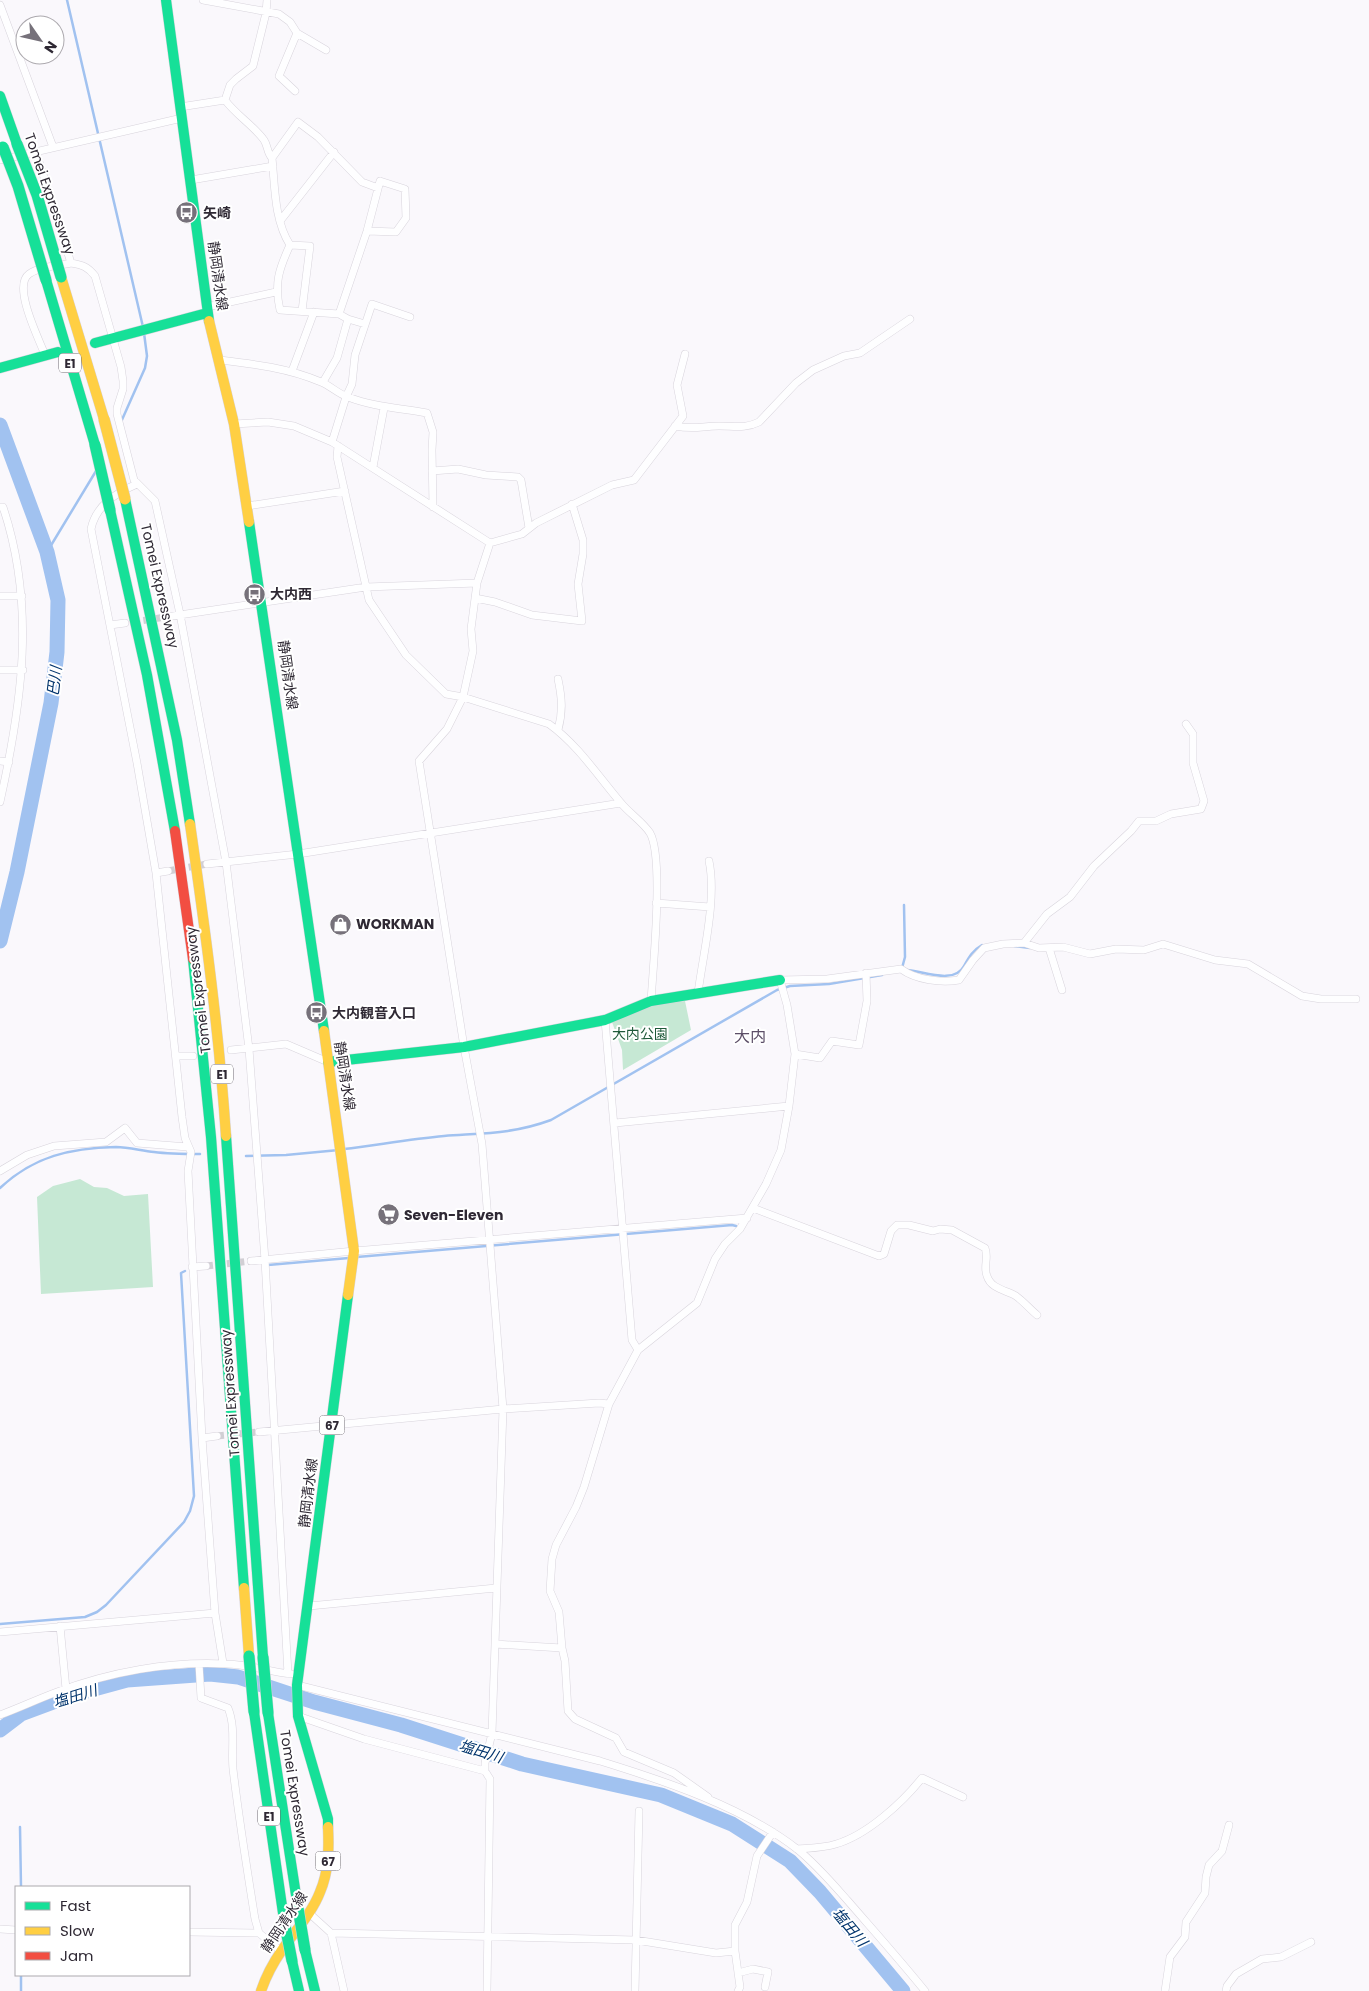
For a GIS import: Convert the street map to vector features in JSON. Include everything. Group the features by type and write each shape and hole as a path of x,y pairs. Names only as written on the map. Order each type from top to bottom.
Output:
{"main road":[{"name":"静岡清水線","path":"166,0 207,310 234,424 262,602 354,1251 309,1606 294,1674 297,1685 298,1716 328,1820 330,1846 326,1875 320,1894 309,1913 281,1951 266,1977 261,1991"},
{"name":"Tomei Expressway","path":"0,96 37,195 104,418 141,568 177,740 210,963 222,1063 268,1713 305,1950 315,1991"},
{"name":"Tomei Expressway","path":"2,143 18,186 95,445 144,658 175,828 193,955 213,1162 254,1712 284,1920 299,1991"},
{"path":"95,342 207,310"},
{"path":"1,365 58,352"},
{"path":"328,1062 464,1047 604,1020 651,1001 780,980"}],"street":[{"path":"203,0 279,14 290,22 297,32 326,50"},
{"path":"225,100 230,85 253,66 266,13 267,0"},
{"path":"1,8 53,148"},
{"path":"295,91 279,76 297,32"},
{"path":"0,160 53,148 225,100"},
{"path":"225,100 236,114 266,141 272,158 283,234 290,244 310,246 302,311"},
{"path":"272,158 298,122 318,137 362,182 378,188"},
{"path":"36,152 71,263"},
{"path":"280,221 334,152"},
{"path":"191,180 273,166"},
{"path":"339,314 366,232 380,180 405,189 406,218 396,232 366,232"},
{"path":"290,244 280,266 276,292 280,310 339,314 365,324"},
{"path":"0,1716 66,1689 100,1678 158,1667 199,1664 245,1664 294,1674 274,1430 266,1260 249,1049 226,862 180,614 155,501 146,490 137,484 131,474 116,408 123,389 123,381 95,276 89,268 82,264 71,263 34,271 26,275 22,285 24,296 46,355"},
{"path":"207,310 276,292"},
{"path":"410,317 372,304 355,355 352,384 346,397 335,443 369,600 415,666 446,694 463,697 540,720 558,730 650,834 656,856 656,902 651,1001"},
{"path":"292,372 314,312"},
{"path":"323,382 338,358 348,319"},
{"path":"675,426 698,429 719,426 743,428 752,426 759,422 796,383 813,370 844,356 860,353 910,319"},
{"path":"490,544 522,534 529,528 572,504 612,485 634,480 683,416 677,385 685,354"},
{"path":"220,360 262,364 323,382 346,397 384,408 427,413 433,432 433,507"},
{"path":"373,467 384,408"},
{"path":"234,424 268,422 294,426 335,443 490,544"},
{"path":"432,472 458,469 486,475 518,477 521,480 529,528"},
{"path":"137,484 127,488 102,505 93,520 91,529 137,763 156,873 182,1117 189,1150 192,1267 202,1438 214,1613 224,1664"},
{"path":"247,506 345,491"},
{"path":"475,598 495,602 532,615 582,621 578,584 583,554 583,540 572,504"},
{"path":"0,507 3,507 9,526 19,569 22,596 22,670 9,762 0,802"},
{"path":"487,1991 490,1779 485,1767 492,1734 503,1409 482,1144 464,1047 419,761 448,729 463,697 473,651 471,629 477,583 490,544"},
{"path":"166,617 366,587 477,583"},
{"path":"0,596 22,596"},
{"path":"110,625 125,623"},
{"path":"0,670 22,670"},
{"path":"558,679 563,701 562,716 558,730"},
{"path":"1024,943 1046,914 1070,897 1094,866 1139,821 1156,821 1171,814 1202,809 1204,801 1193,763 1194,734 1186,724"},
{"path":"0,761 9,762"},
{"path":"207,864 298,854 621,803"},
{"path":"698,993 710,907 712,874 709,861"},
{"path":"156,873 168,871"},
{"path":"656,902 710,907"},
{"path":"925,1991 818,1867 797,1849 718,1803 674,1773 624,1752 616,1738 575,1719 568,1711 565,1661 559,1612 550,1591 552,1559 556,1545 584,1487 609,1404 638,1350 697,1304 715,1259 725,1244 740,1229 753,1208 781,1150 789,1106 795,1054 787,1005 780,980 827,979 901,969 908,974 934,980 951,981 959,980 984,948 1003,944 1024,943 1039,948 1063,947 1090,954 1116,950 1144,950 1163,944 1214,960 1248,964 1302,996 1321,999 1356,999"},
{"path":"1050,948 1062,990"},
{"path":"795,1054 820,1058 832,1041 859,1046 867,1001 866,973"},
{"path":"604,1020 615,1123 632,1340 638,1350"},
{"path":"231,1050 286,1044 328,1062"},
{"path":"176,1056 193,1056"},
{"path":"615,1123 789,1106"},
{"path":"0,1171 27,1155 54,1146 106,1142 125,1128 137,1143 189,1150"},
{"path":"753,1208 879,1256 884,1254 891,1231 897,1225 909,1225 933,1231 940,1229 952,1230 985,1248 986,1275 989,1281 1002,1291 1015,1296 1037,1315"},
{"path":"251,1262 354,1251 746,1218"},
{"path":"192,1267 206,1266"},
{"path":"259,1432 503,1409 599,1402 609,1404"},
{"path":"202,1438 217,1436"},
{"path":"309,1606 496,1588"},
{"path":"0,1632 214,1613"},
{"path":"60,1626 66,1689"},
{"path":"495,1644 562,1648"},
{"path":"199,1664 202,1698 228,1708 232,1716 233,1766 241,1833 258,1933"},
{"path":"297,1685 600,1761 718,1803"},
{"path":"298,1716 364,1739 485,1767"},
{"path":"797,1849 834,1845 854,1838 899,1802 922,1778 963,1797"},
{"path":"635,1991 639,1811"},
{"path":"1165,1991 1170,1956 1185,1937 1186,1922 1205,1893 1209,1865 1222,1851 1229,1825"},
{"path":"738,1991 740,1987 735,1951 735,1925 747,1902 757,1856 771,1834"},
{"path":"309,1913 331,1933 344,1991"},
{"path":"0,1929 15,1930"},
{"path":"190,1932 258,1933 281,1951"},
{"path":"331,1933 636,1940 716,1953 735,1951"},
{"path":"1226,1991 1227,1986 1236,1974 1262,1959 1281,1957 1311,1942"},
{"path":"738,1973 753,1969 768,1972 766,1987"}],"green space":[{"name":"大内公園","path":"685,1001 691,1030 623,1070 622,1050 612,1022 652,1005"},
{"path":"80,1179 94,1187 107,1188 124,1196 148,1194 153,1287 41,1294 37,1197 53,1186"}],"waterway":[{"path":"67,0 143,327"},
{"path":"121,422 145,368 147,356 144,333"},
{"name":"巴川","path":"0,425 47,552 58,600 57,652 51,703 17,872 0,941"},
{"path":"47,552 96,471"},
{"path":"902,968 905,957 904,905"},
{"path":"907,970 938,976 953,975 959,972 976,949 982,945"},
{"path":"1014,946 1030,948"},
{"path":"344,1149 432,1137 498,1132 537,1125 551,1120 777,990 790,986 829,984 882,975"},
{"path":"0,1188 26,1168 40,1161 84,1149 121,1147 165,1153 200,1154"},
{"path":"246,1156 286,1155 339,1150"},
{"path":"357,1257 736,1226"},
{"path":"268,1265 349,1258"},
{"path":"0,1624 85,1617 97,1612 106,1605 184,1522 190,1511 194,1496 181,1273 185,1271"},
{"name":"塩田川","path":"0,1730 21,1714 72,1695 127,1680 210,1674 238,1677 314,1702 401,1725 522,1764 661,1795 732,1824 790,1861 820,1892 903,1991"},
{"path":"20,1827 21,1886"},
{"path":"21,1976 21,1991"}],"tunnel":[{"path":"133,622 166,617"},
{"path":"168,871 207,864"},
{"path":"206,1266 251,1261"},
{"path":"217,1436 259,1432"}],"traffic: fast":[{"path":"166,0 209,321"},
{"path":"0,96 17,144"},
{"path":"17,144 37,195 61,277"},
{"path":"3,147 18,186 46,280"},
{"path":"46,280 95,445"},
{"path":"95,343 207,313"},
{"path":"0,368 58,352"},
{"path":"95,445 110,510"},
{"path":"125,499 177,740 190,824"},
{"path":"110,510 147,675 175,831"},
{"path":"249,522 324,1031"},
{"path":"193,959 211,1137 244,1588"},
{"path":"328,1062 464,1047 605,1020 651,1001 780,980"},
{"path":"226,1136 263,1657"},
{"path":"328,1827 328,1819 298,1716 297,1685 348,1295"},
{"path":"249,1656 254,1712"},
{"path":"263,1657 268,1713"},
{"path":"254,1712 284,1920"},
{"path":"268,1713 298,1908"},
{"path":"298,1908 305,1950"},
{"path":"284,1920 292,1961"},
{"path":"305,1950 315,1991"},
{"path":"292,1961 299,1991"}],"traffic: slow":[{"path":"61,277 104,419"},
{"path":"209,321 234,424 249,522"},
{"path":"104,419 125,499"},
{"path":"190,824 211,980 226,1136"},
{"path":"324,1031 354,1251 348,1295"},
{"path":"244,1588 249,1656"},
{"path":"261,1991 267,1975 276,1960 317,1900 327,1868 328,1827"}],"traffic: jam":[{"path":"175,831 193,959"}],"place":[{"name":"矢崎","path":"187,213"},
{"name":"大内西","path":"254,594"},
{"name":"WORKMAN","path":"340,924"},
{"name":"大内観音入口","path":"316,1013"},
{"name":"Seven-Eleven","path":"388,1215"}],"district":[{"name":"大内","path":"750,1036"}]}
